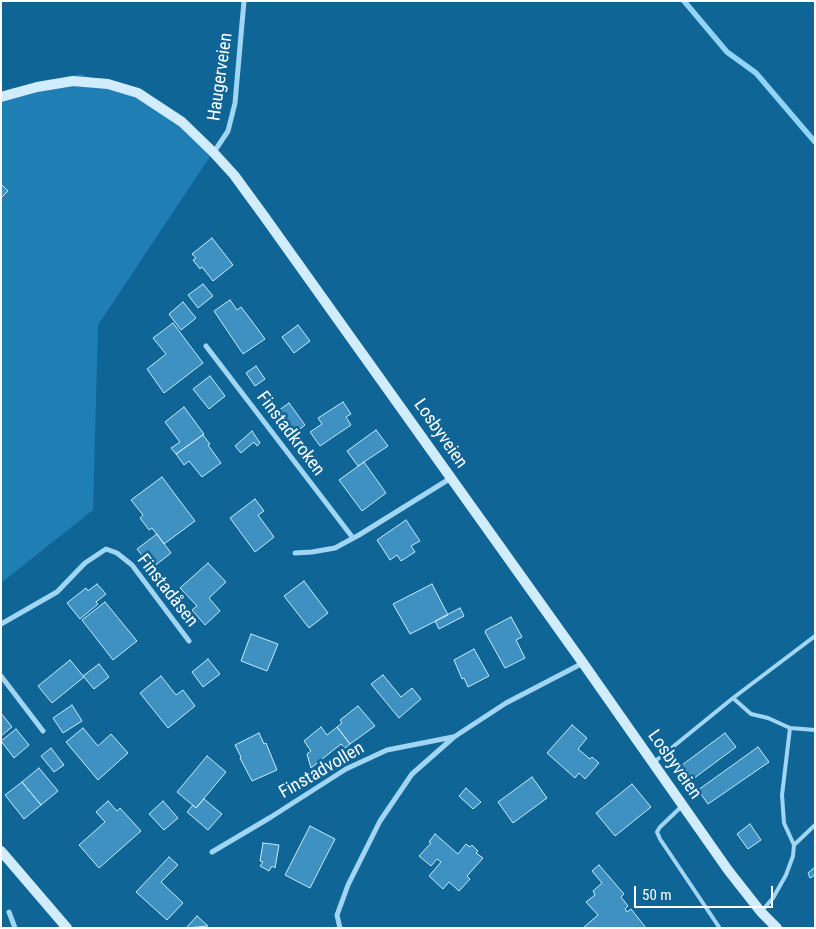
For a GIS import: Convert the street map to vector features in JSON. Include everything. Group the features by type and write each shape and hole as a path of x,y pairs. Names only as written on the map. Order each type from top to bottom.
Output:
{"main road":[{"name":"Losbyveien","path":"1,97 37,87 73,81 108,84 138,93 182,122 214,152 264,216 584,663 728,870 761,912 777,928"},
{"path":"1,851 67,928"}],"street":[{"name":"Haugerveien","path":"214,152 228,131 234,103 244,1"},
{"name":"Finstadkroken","path":"206,346 353,538"},
{"path":"296,552 312,552 334,548 451,478"},
{"name":"Finstadåsen","path":"1,624 56,592 85,563 106,549 117,553 132,565 190,642"},
{"name":"Finstadvollen","path":"340,928 337,915 348,885 380,821 412,774 454,737 506,703 584,663"},
{"path":"1,676 43,731"},
{"name":"Finstadvollen","path":"212,852 346,769 387,750 454,737"},
{"path":"9,912 15,928"}],"lane":[{"path":"653,763 733,698 815,636"},
{"path":"733,698 751,714 768,718 790,728 815,730"},
{"path":"761,912 773,898 786,875 794,845 784,823 782,795 790,728"},
{"path":"683,806 657,832 719,926"},
{"path":"794,845 815,825"}],"shaded area":[{"path":"80,74 144,96 213,152 98,325 93,510 1,583 1,93"}],"building":[{"path":"1,184 8,191 1,198"},
{"path":"212,238 233,265 213,281 202,267 200,269 193,260 196,258 192,254"},
{"path":"203,284 213,296 198,308 188,295"},
{"path":"230,300 237,310 241,307 265,339 243,354 214,311"},
{"path":"183,302 196,318 181,330 169,314"},
{"path":"173,323 203,363 164,393 147,369 166,354 153,338"},
{"path":"298,325 310,341 294,353 282,337"},
{"path":"256,366 265,379 255,386 246,373"},
{"path":"210,376 225,396 209,409 193,389"},
{"path":"343,402 351,414 346,417 351,425 320,446 310,432 322,424 318,418"},
{"path":"289,403 305,425 292,435 275,413"},
{"path":"184,407 204,434 176,454 171,448 180,442 165,422"},
{"path":"376,430 388,446 358,466 347,451"},
{"path":"252,431 260,443 257,446 254,442 241,453 235,446"},
{"path":"203,435 221,463 202,477 189,461 184,465 176,454"},
{"path":"364,462 386,493 362,511 339,480"},
{"path":"162,477 195,521 164,544 152,528 149,530 140,518 143,515 131,500"},
{"path":"255,499 264,511 258,515 274,537 255,552 230,518"},
{"path":"406,520 420,541 411,546 415,552 401,561 397,555 390,560 377,540"},
{"path":"157,534 171,553 152,568 137,549"},
{"path":"208,563 226,582 209,598 220,611 205,625 192,610 197,606 180,588"},
{"path":"304,581 328,613 309,628 284,596"},
{"path":"97,584 106,594 96,602 98,604 80,619 67,603 86,588 88,591"},
{"path":"432,584 448,615 410,634 393,604"},
{"path":"105,602 137,641 113,660 82,620"},
{"path":"460,608 464,616 439,629 435,621"},
{"path":"511,617 522,637 516,640 525,658 505,668 485,632"},
{"path":"251,634 278,644 267,671 241,661"},
{"path":"474,649 489,676 468,687 464,678 462,679 454,660"},
{"path":"208,659 220,674 203,687 192,672"},
{"path":"70,660 84,677 52,703 38,686"},
{"path":"99,664 109,677 94,689 83,676"},
{"path":"383,675 401,697 412,688 421,699 399,718 371,684"},
{"path":"161,676 176,695 183,690 195,706 168,728 140,693"},
{"path":"72,705 82,721 63,733 53,718"},
{"path":"358,706 375,726 350,744 337,727 342,723 340,720"},
{"path":"1,713 12,727 1,736"},
{"path":"572,725 587,738 578,749 590,759 592,757 599,763 585,779 579,773 575,778 547,753"},
{"path":"321,727 327,735 337,727 350,744 345,748 341,744 311,768 307,754 311,751 304,741"},
{"path":"83,728 98,746 111,734 128,753 98,780 66,742"},
{"path":"16,729 29,745 14,758 1,741"},
{"path":"259,733 264,744 266,743 277,770 252,781 235,745"},
{"path":"725,733 736,747 693,779 682,765"},
{"path":"758,747 769,762 708,804 698,790"},
{"path":"51,748 64,765 54,772 41,756"},
{"path":"207,756 226,772 196,808 177,792"},
{"path":"39,768 58,791 41,805 22,782"},
{"path":"532,777 547,798 513,823 498,802"},
{"path":"22,782 41,805 24,819 5,795"},
{"path":"632,784 651,807 615,836 596,813"},
{"path":"466,788 481,802 473,809 459,796"},
{"path":"204,799 222,814 208,830 187,812 193,805 196,808"},
{"path":"108,801 117,811 120,808 141,831 99,868 79,845 105,822 96,812"},
{"path":"163,801 178,818 164,830 149,814"},
{"path":"750,824 761,840 748,849 737,834"},
{"path":"310,826 335,839 310,888 285,875"},
{"path":"435,834 458,854 466,844 470,847 472,845 478,851 476,853 483,858 467,876 470,879 459,891 449,882 443,889 429,876 441,862 437,859 431,866 419,856 431,843 429,842"},
{"path":"263,843 279,845 275,868 272,866 269,871 260,866 263,862 260,861"},
{"path":"169,857 178,865 161,882 183,903 167,920 136,892"},
{"path":"599,865 624,894 621,897 628,906 625,909 627,912 631,909 646,928 583,928 598,915 586,902 595,895 593,891 602,883 592,871"},
{"path":"815,867 815,875 810,878 808,873"},
{"path":"197,916 208,926 186,928"}],"waterway":[{"path":"684,1 727,52 756,73 815,142"}]}
